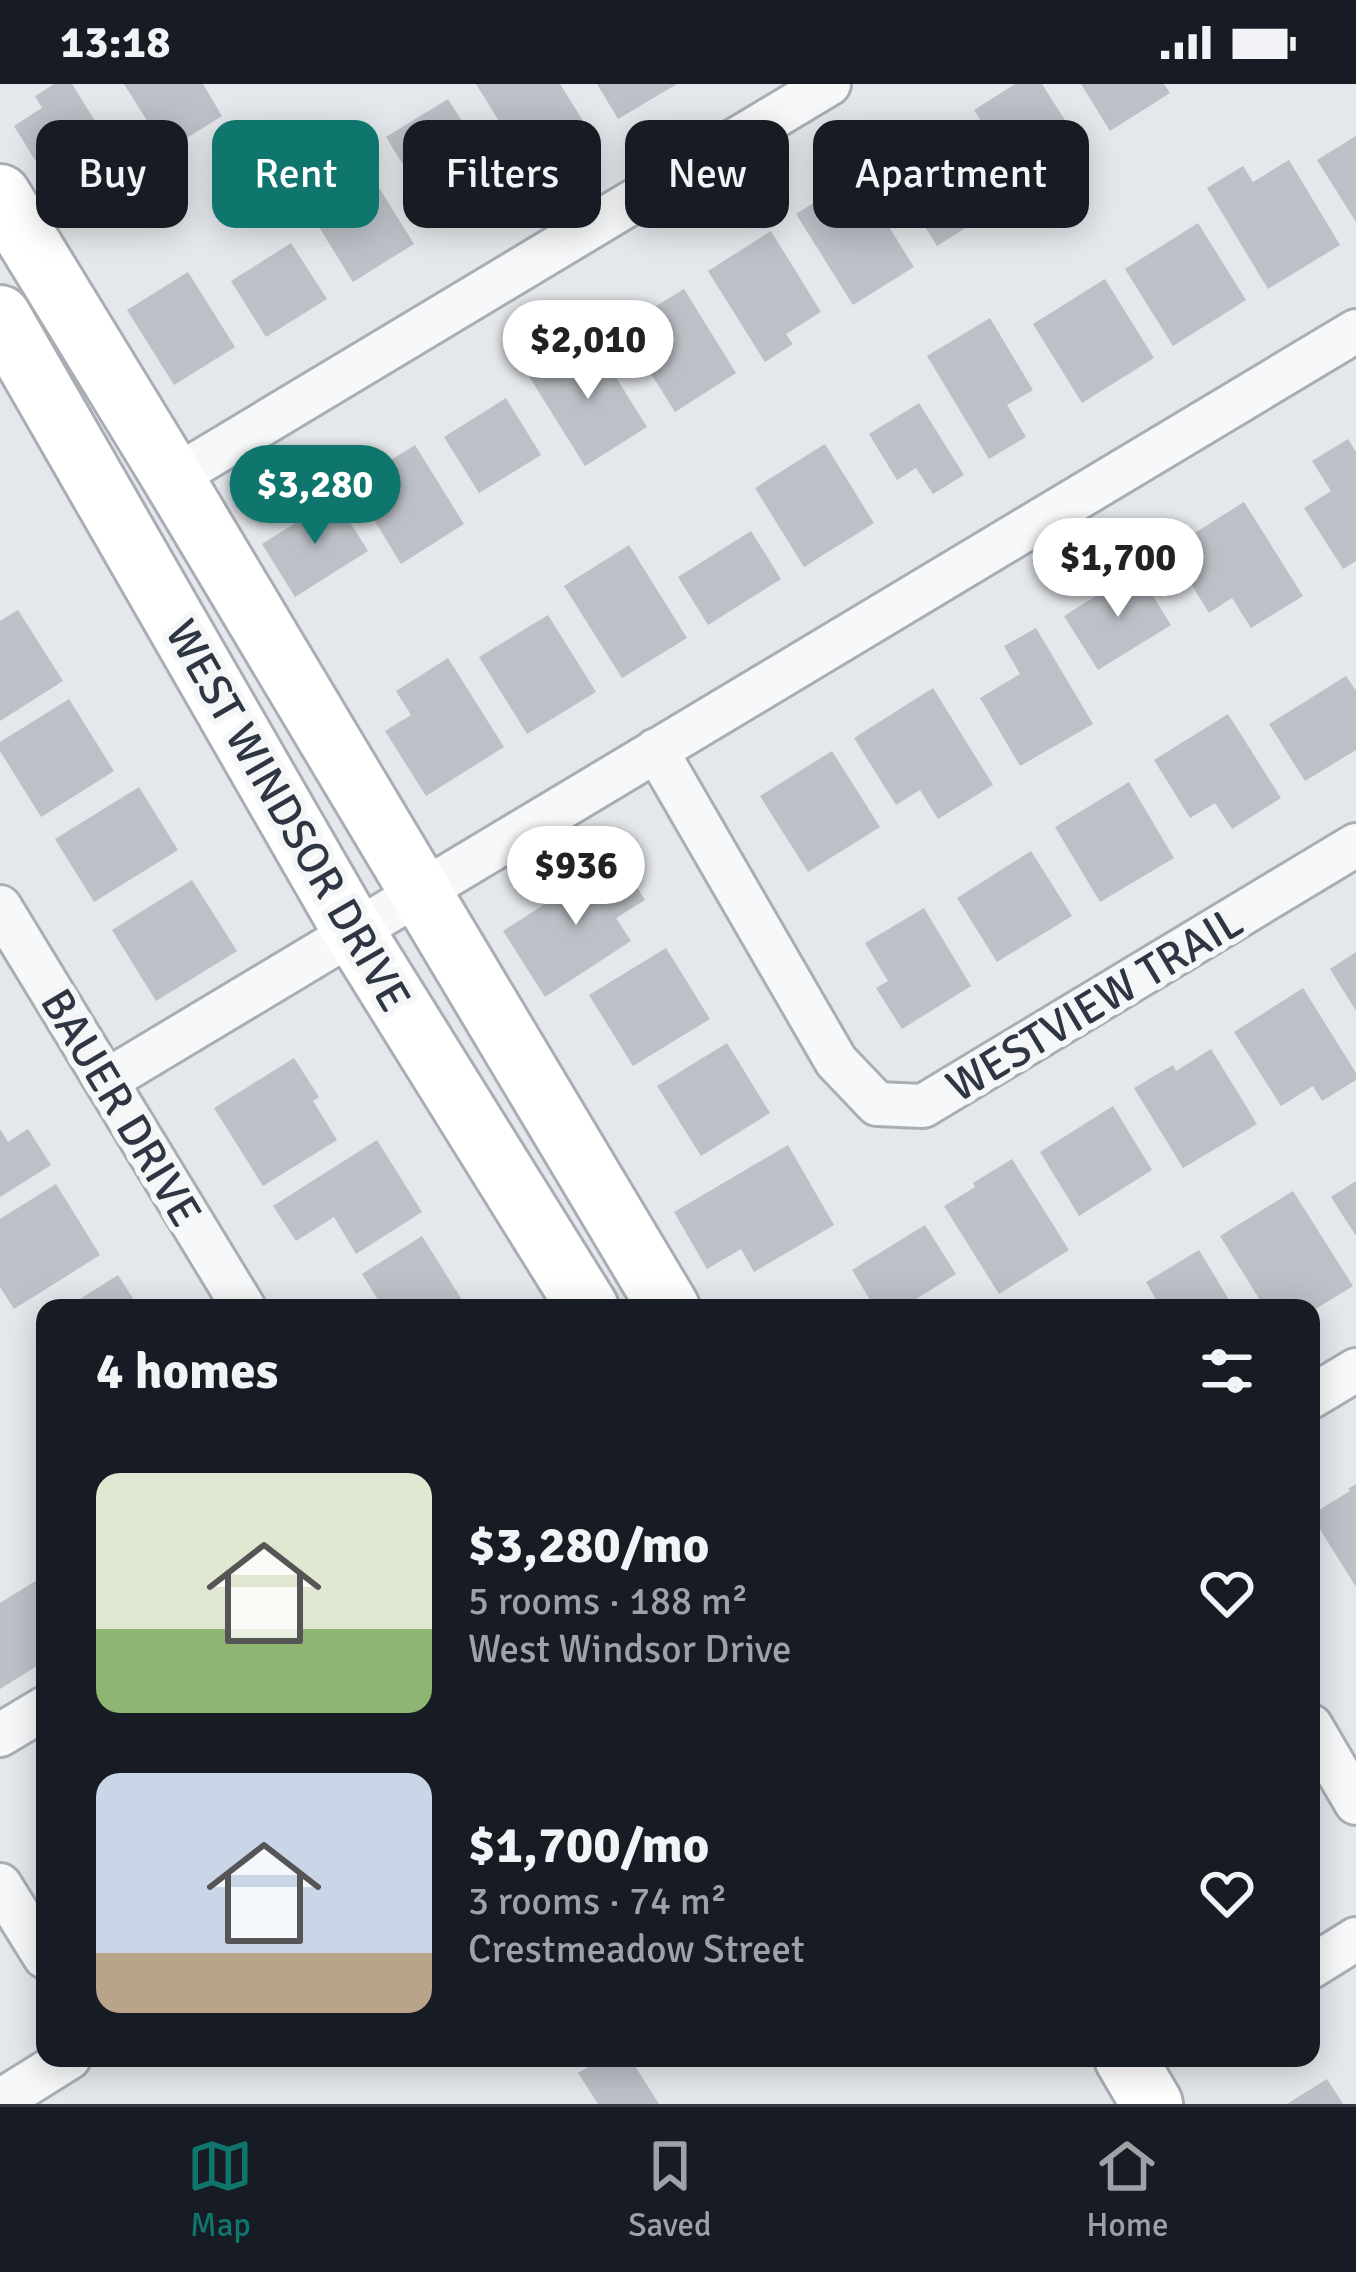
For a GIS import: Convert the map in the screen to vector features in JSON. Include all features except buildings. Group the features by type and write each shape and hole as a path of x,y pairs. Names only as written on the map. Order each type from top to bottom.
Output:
{"street":[{"path":"173,478 829,84"},
{"name":"WEST WINDSOR DRIVE","path":"0,195 664,1299"},
{"name":"WEST WINDSOR DRIVE","path":"0,316 354,932 582,1299"},
{"path":"106,1081 1356,331"},
{"name":"WESTVIEW TRAIL","path":"656,750 836,1061 877,1104 923,1106 1356,845"},
{"name":"BAUER DRIVE","path":"0,907 239,1299"},
{"path":"1320,1392 1356,1370"},
{"path":"0,1735 36,1713"},
{"path":"1320,1741 1356,1803"},
{"path":"0,1885 36,1943"},
{"path":"1320,1961 1356,1939"},
{"path":"0,2101 54,2067"}]}
